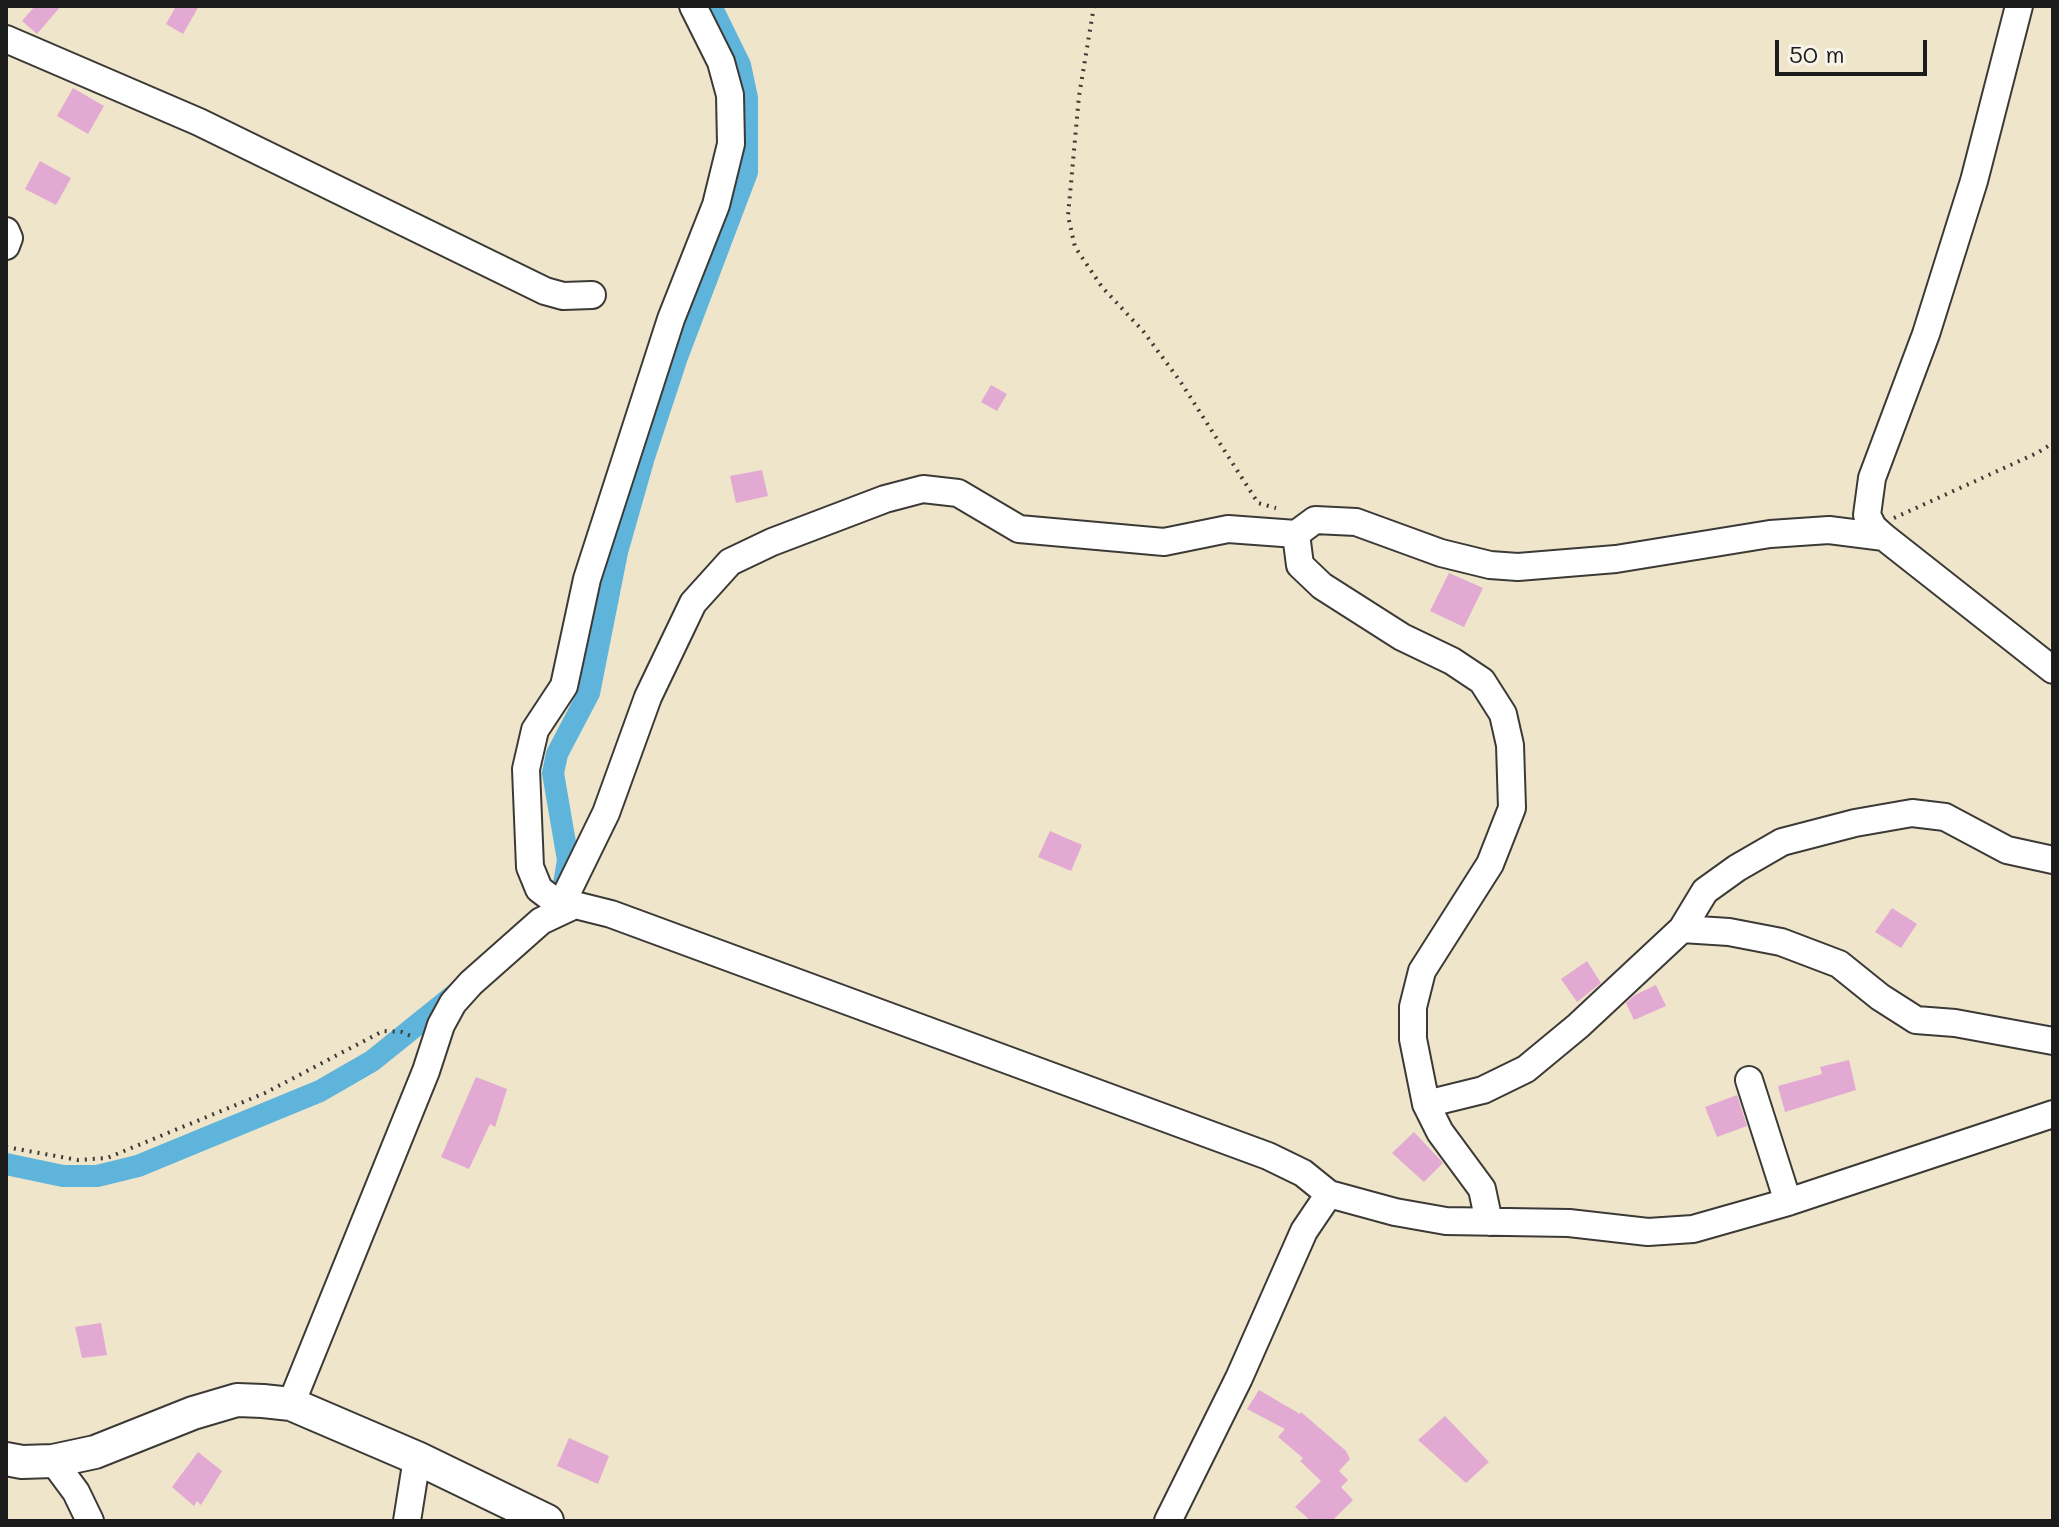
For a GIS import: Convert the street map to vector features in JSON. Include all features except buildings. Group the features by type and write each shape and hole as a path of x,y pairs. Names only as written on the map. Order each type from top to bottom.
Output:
{"main road":[{"path":"6,1459 53,1461 95,1452 193,1413 237,1400 291,1404 417,1458 547,1521"}],"street":[{"path":"693,6 721,62 730,95 731,144 716,205 671,319 587,579 564,686 535,730 526,769 530,867 555,901 611,914 1268,1156 1303,1173 1329,1194 1433,1219 1569,1223 1648,1232 1693,1229 1788,1202 2053,1114"},
{"path":"2019,6 1974,181 1926,334 1872,478 1867,515 1878,532 2053,670"},
{"path":"6,39 199,122 545,291 563,296 592,295"},
{"path":"6,231 9,238 6,246"},
{"path":"291,1404 426,1071 441,1025 453,1003 471,983 541,921 555,901 606,813 648,697 693,603 730,562 772,542 885,499 923,489 958,493 1019,529 1164,542 1228,529 1356,522 1441,553 1490,565 1518,567 1616,559 1770,534 1829,530 1878,532"},
{"path":"1306,527 1300,565 1322,586 1402,637 1452,661 1482,681 1503,714 1510,745 1512,808 1490,864 1422,971 1413,1007 1413,1039 1426,1104 1440,1132 1482,1189 1489,1222"},
{"path":"1426,1104 1483,1090 1526,1069 1578,1026 1682,929 1705,891 1782,842 1855,823 1912,813 1945,817 2007,850 2053,860"},
{"path":"1682,929 1729,932 1781,942 1839,964 1880,997 1916,1020 1955,1023 2053,1041"},
{"path":"1749,1080 1788,1202"},
{"path":"1168,1521 1239,1378 1304,1231 1329,1194"},
{"path":"407,1521 417,1458"},
{"path":"53,1461 76,1492 90,1521"}],"path":[{"path":"1094,6 1079,96 1068,216 1075,247 1102,287 1143,331 1180,381 1258,503 1306,527"},
{"path":"1878,532 2053,443"},
{"path":"6,1147 78,1160 107,1158 265,1093 383,1031 402,1032 416,1039"}],"waterway":[{"path":"563,890 568,860 553,773 557,754 589,693 617,552 644,457 677,357 747,172 747,98 740,65 711,6"},
{"path":"6,1164 63,1176 97,1176 138,1166 320,1091 372,1061 454,995"}]}
